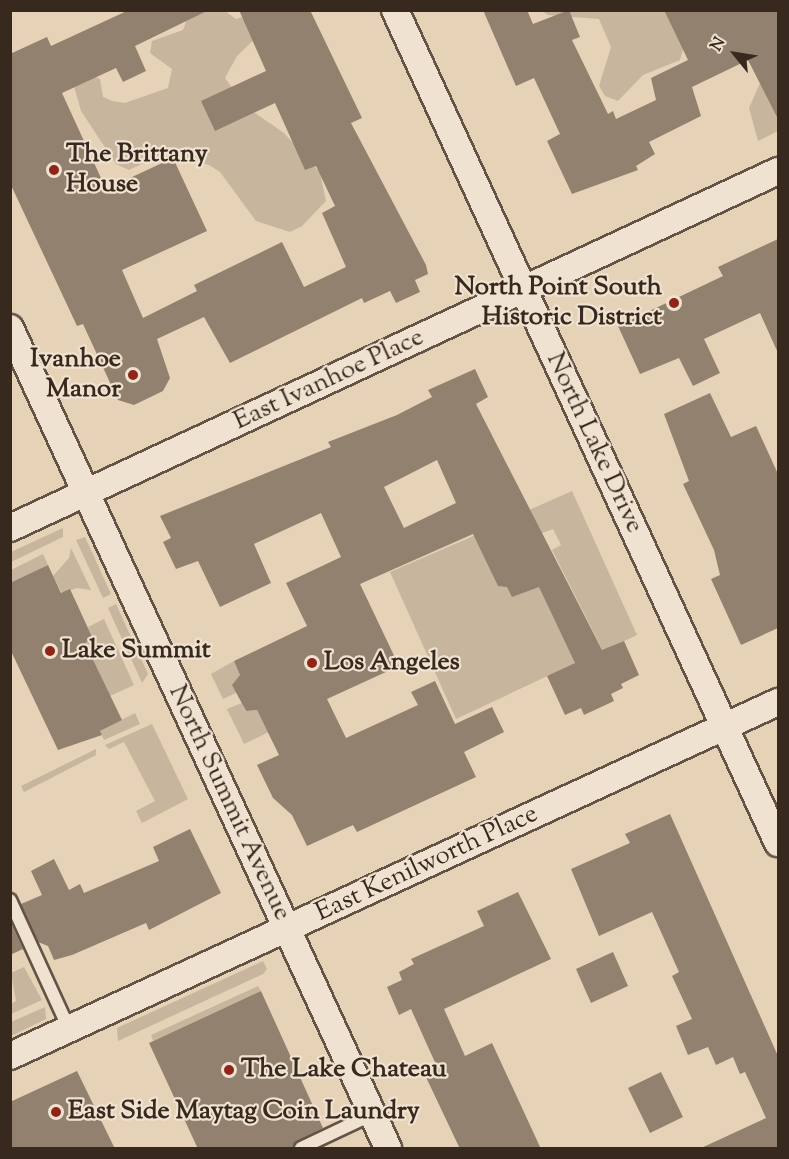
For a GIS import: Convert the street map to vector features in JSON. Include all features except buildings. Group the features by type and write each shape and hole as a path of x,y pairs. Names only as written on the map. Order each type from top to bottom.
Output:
{"street":[{"name":"North Lake Drive","path":"395,10 778,843"},
{"name":"East Ivanhoe Place","path":"10,528 778,171"},
{"name":"North Summit Avenue","path":"10,328 388,1149"},
{"name":"East Kenilworth Place","path":"10,1056 778,702"}],"lane":[{"path":"10,900 69,1029"},
{"path":"301,1149 373,1114"}],"shaded area":[{"path":"183,11 225,11 236,19 246,16 261,33 237,56 225,78 245,106 284,133 320,173 326,201 302,226 290,232 256,221 220,172 209,165 165,153 129,170 116,164 81,111 73,83 88,74 100,79 103,97 112,101 125,103 168,88 172,69 150,53 152,41 183,30 187,19"},
{"path":"542,11 676,11 684,46 680,60 643,75 618,101 605,96 599,86 611,47 599,19 548,15"},
{"path":"760,83 765,93 778,87 778,131 758,141 749,108"},
{"path":"572,491 637,635 603,651 552,550 561,545 553,529 540,534 529,510"},
{"path":"63,528 63,537 11,562 11,552"},
{"path":"478,534 498,586 550,581 586,658 456,719 390,572"},
{"path":"85,537 111,594 103,598 76,540"},
{"path":"71,548 91,590 77,588 62,593 53,576 69,558"},
{"path":"43,554 48,565 11,583 11,570"},
{"path":"116,604 148,674 142,683 108,608"},
{"path":"104,619 134,685 110,696 85,643 93,639 88,627"},
{"path":"234,661 240,675 236,693 223,699 211,674"},
{"path":"242,703 245,711 257,710 265,726 273,730 244,744 227,709"},
{"path":"135,713 140,724 104,740 100,731"},
{"path":"152,724 188,799 142,823 136,811 155,801 124,742 109,749 105,745"},
{"path":"96,749 96,755 24,792 21,786"},
{"path":"263,961 267,969 263,974 118,1041 117,1028"},
{"path":"24,967 42,1000 11,1014 11,1004 16,1001 11,973"},
{"path":"258,986 261,991 153,1041 151,1035"},
{"path":"45,1007 46,1019 11,1036 11,1022"}],"place":[{"name":"The Brittany House","path":"54,170"},
{"name":"North Point South Historic District","path":"674,303"},
{"name":"Ivanhoe Manor","path":"133,375"},
{"name":"Lake Summit","path":"50,651"},
{"name":"Los Angeles","path":"312,663"},
{"name":"The Lake Chateau","path":"229,1070"},
{"name":"East Side Maytag Coin Laundry","path":"56,1112"}]}
